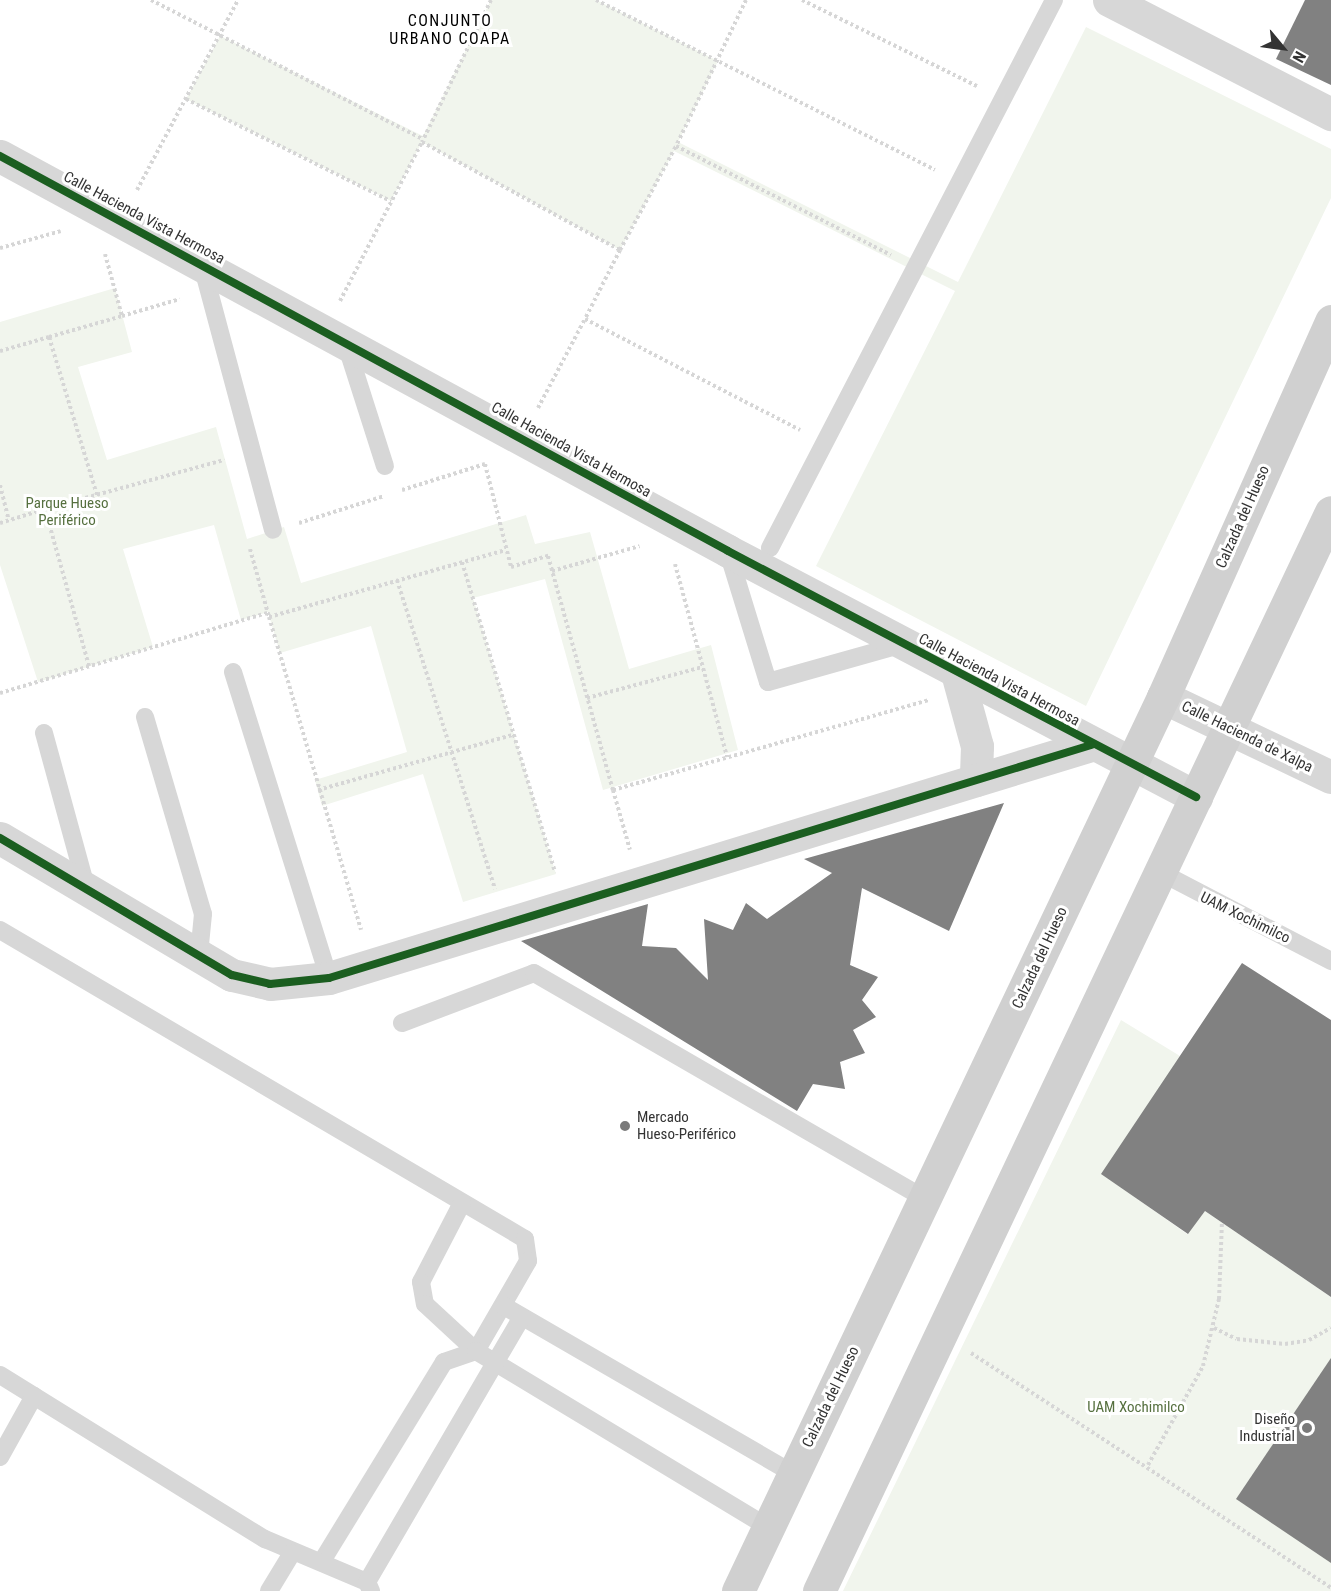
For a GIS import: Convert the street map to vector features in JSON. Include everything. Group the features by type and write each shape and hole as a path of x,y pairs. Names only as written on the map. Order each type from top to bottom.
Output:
{"main road":[{"name":"Calzada del Hueso","path":"738,1591 927,1200 1163,697 1331,321"},
{"path":"819,1591 1331,512"}],"street":[{"path":"1109,0 1331,114"},
{"name":"Calle Hacienda Vista Hermosa","path":"0,156 903,644 949,685 1091,745 1196,797"},
{"path":"949,685 977,746 976,780"},
{"name":"Calle Hacienda de Xalpa","path":"1163,697 1331,777"},
{"path":"0,837 199,955 252,982 329,978 1091,745"}],"lane":[{"path":"770,548 918,268 1054,0"},
{"path":"202,266 273,530"},
{"path":"345,342 385,466"},
{"path":"728,551 768,682 903,644"},
{"path":"233,672 329,978"},
{"path":"145,717 203,914 199,955"},
{"path":"44,733 71,846 87,888"},
{"name":"UAM Xochimilco","path":"1160,872 1331,961"},
{"path":"0,930 525,1239 530,1249 504,1306 477,1351 444,1362 322,1561"},
{"path":"402,1023 534,973 927,1200"},
{"path":"462,1203 421,1282 425,1304 477,1351 769,1528"},
{"path":"504,1306 794,1474"},
{"path":"0,1375 292,1553 322,1561 369,1587 522,1317"},
{"path":"0,1457 34,1396"},
{"path":"269,1591 292,1553"}],"path":[{"path":"151,0 423,140 620,250"},
{"path":"132,200 238,0"},
{"path":"335,311 423,140 491,0"},
{"path":"596,0 962,183"},
{"path":"532,419 676,146 746,0"},
{"path":"802,0 1004,100"},
{"path":"186,99 391,201"},
{"path":"676,146 918,268"},
{"path":"0,351 122,316"},
{"path":"585,318 825,442"},
{"path":"49,337 97,495"},
{"path":"0,523 225,459"},
{"path":"296,524 485,464 511,567 548,556 631,851"},
{"path":"0,485 9,520"},
{"path":"45,509 89,666"},
{"path":"552,571 648,544"},
{"path":"675,560 727,757"},
{"path":"462,562 556,874"},
{"path":"397,580 449,753 496,892"},
{"path":"0,693 268,615 362,933 374,929"},
{"path":"587,698 703,668"},
{"path":"613,790 727,757 949,685"},
{"path":"318,790 514,735"},
{"path":"620,855 642,848"},
{"path":"546,877 567,871"},
{"path":"485,896 506,889"},
{"path":"1148,1465 1203,1366 1214,1328 1222,1222"},
{"path":"1214,1328 1237,1339 1285,1344 1309,1340 1331,1328"},
{"path":"960,1346 1148,1465 1331,1588"}],"green space":[{"path":"148,0 423,136 491,0 596,0 718,61 678,142 958,282 1086,27 1331,149 1331,198 1086,706 816,566 955,291 674,151 620,250 422,142 391,201 186,99 220,36"},
{"name":"Parque Hueso Periférico","path":"115,288 132,352 78,367 107,460 216,427 247,539 284,527 301,583 526,515 535,544 590,532 629,669 711,645 738,750 603,790 545,579 473,598 556,874 463,902 423,774 322,806 315,780 407,752 371,626 280,653 268,612 241,620 214,525 123,549 153,647 38,682 0,565 0,322"},
{"name":"UAM Xochimilco","path":"1121,1020 1180,1056 1102,1174 1187,1234 1205,1211 1331,1297 1331,1591 843,1591"}],"building":[{"path":"1305,0 1331,0 1331,85 1276,59"},
{"path":"1004,803 949,931 862,888 850,965 878,977 862,1000 876,1017 853,1030 865,1053 840,1062 845,1089 813,1084 797,1111 521,941 648,904 642,946 676,948 708,980 704,919 733,930 746,903 767,919 832,873 804,859"},
{"path":"1242,963 1331,1020 1331,1297 1205,1211 1188,1234 1101,1174"},
{"name":"Diseño Industrial","path":"1331,1358 1331,1563 1236,1499"}],"cycle path":[{"path":"0,156 728,551 1196,797"},
{"path":"0,838 232,975 270,984 329,978 1091,745"}],"place":[{"name":"Mercado Hueso-Periférico","path":"625,1126"},
{"name":"Diseño Industrial","path":"1307,1428"}],"district":[{"name":"CONJUNTO URBANO COAPA","path":"450,30"}]}
